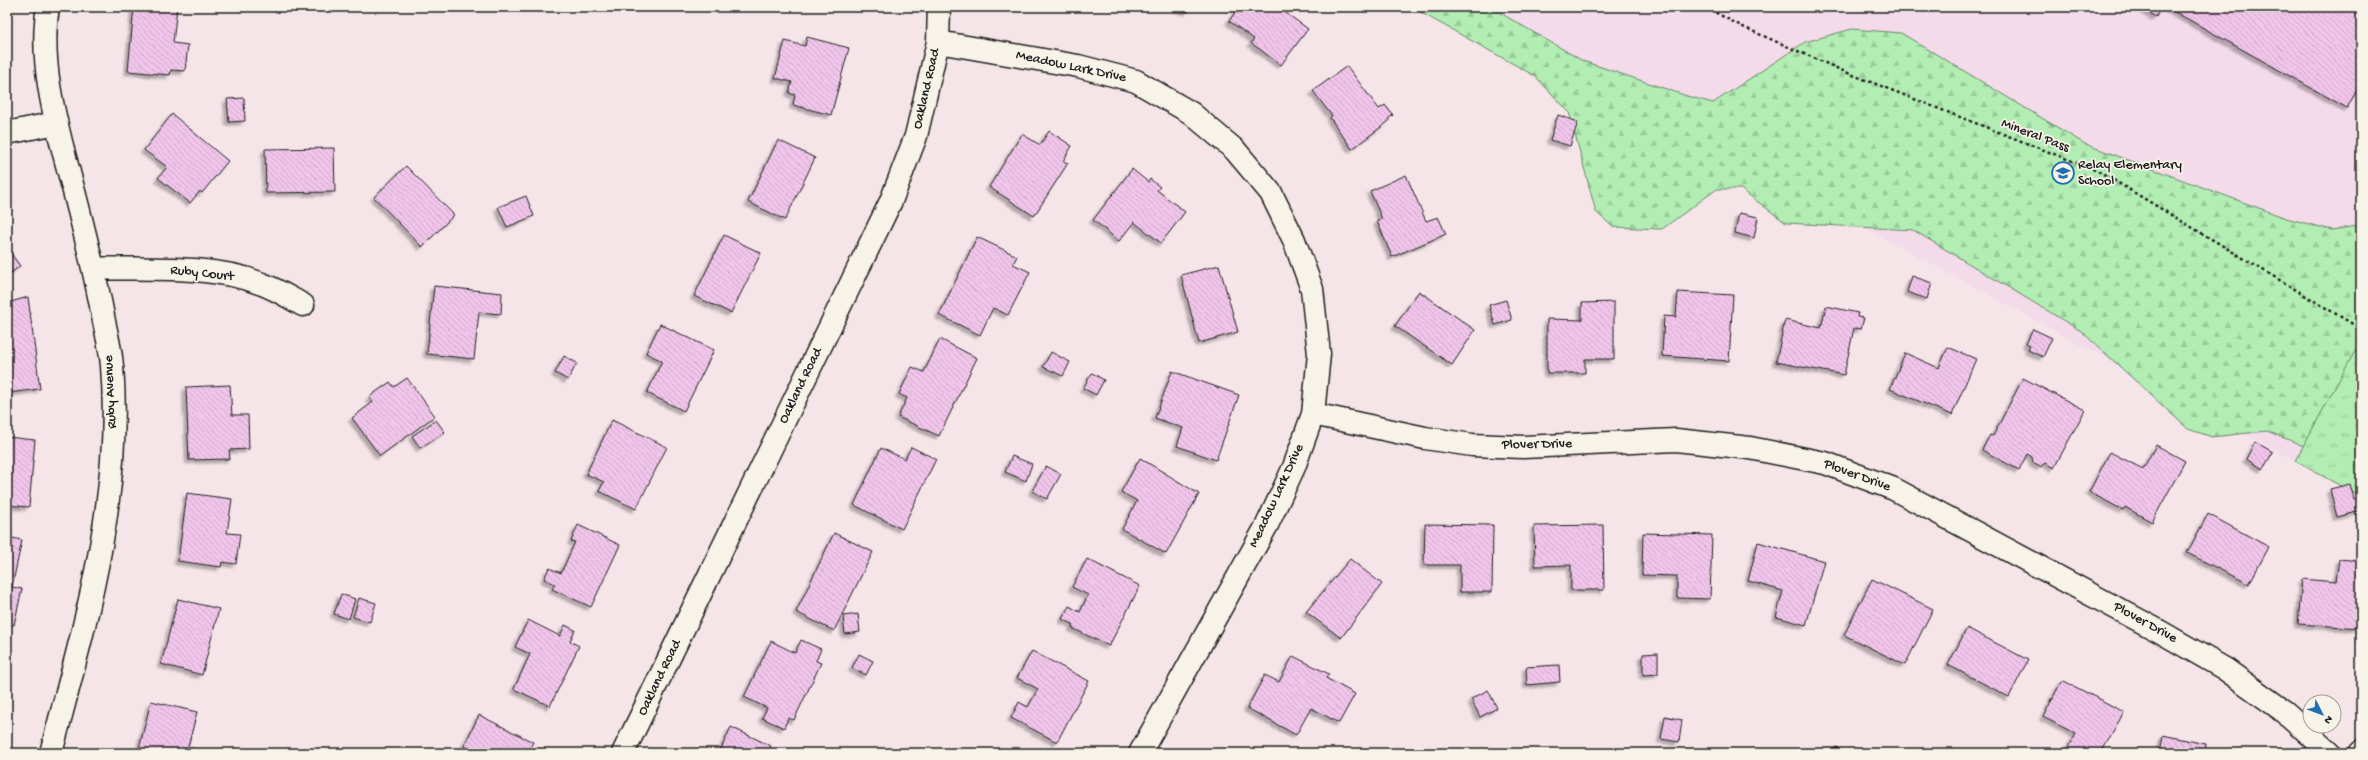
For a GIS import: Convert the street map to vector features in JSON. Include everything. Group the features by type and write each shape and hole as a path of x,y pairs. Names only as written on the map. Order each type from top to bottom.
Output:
{"street":[{"name":"Ruby Avenue","path":"48,7 46,64 56,123 94,268 112,366 113,450 105,531 86,617 51,753"},
{"name":"Oakland Road","path":"623,753 891,201 916,136 938,42 939,7"},
{"name":"Meadow Lark Drive","path":"938,42 1078,66 1136,81 1191,113 1236,150 1271,193 1294,240 1312,289 1319,354 1313,414 1294,467 1267,525 1140,753"},
{"path":"7,133 56,123"},
{"name":"Ruby Court","path":"94,268 194,271 228,274 262,284 303,305"},
{"name":"Plover Drive","path":"1313,414 1425,438 1472,445 1523,447 1676,440 1750,448 1825,463 1894,489 2159,631 2225,669 2285,712 2330,753"}],"path":[{"name":"Mineral Pass","path":"1705,7 1743,27 1848,73 2100,172 2361,329"}],"shaded area":[{"name":"Relay Elementary School","path":"1457,7 2361,7 2361,340 2295,461"}],"green space":[{"path":"1411,7 1490,7 1583,61 1687,96 1713,103 1805,42 1852,29 1901,33 2085,144 2286,218 2332,230 2356,226 2361,223 2361,476 2316,451 2267,431 2212,437 2188,429 2081,331 1913,230 1786,223 1741,189 1717,189 1662,229 1613,227 1596,212 1569,112 1535,76"},
{"path":"2361,340 2361,497 2295,461"}],"building":[{"path":"134,7 177,7 173,43 188,45 185,71 171,70 170,75 128,71"},
{"path":"1175,7 1190,7 1188,12"},
{"path":"1239,7 1278,7 1308,29 1281,65 1251,43 1254,39 1229,21"},
{"path":"2139,7 2161,7 2156,17"},
{"path":"2166,7 2361,7 2361,83 2347,108"},
{"path":"807,37 849,48 831,115 793,105 795,95 789,93 792,82 775,78 785,41 805,46"},
{"path":"1347,66 1379,109 1385,105 1393,115 1388,119 1389,121 1352,149 1330,118 1332,116 1313,91"},
{"path":"244,98 245,121 229,122 227,99"},
{"path":"172,114 228,161 202,193 200,191 190,203 158,178 167,167 144,150"},
{"path":"1558,115 1578,122 1570,146 1550,140"},
{"path":"1049,131 1072,146 1063,161 1068,163 1034,216 989,187 1022,134 1040,145"},
{"path":"778,140 815,158 785,220 748,202"},
{"path":"334,148 335,192 266,193 265,149"},
{"path":"406,166 454,215 422,247 374,197"},
{"path":"1132,169 1148,182 1150,179 1160,187 1157,190 1185,212 1161,243 1134,222 1119,241 1093,220"},
{"path":"1406,175 1426,221 1438,217 1446,234 1392,257 1377,221 1382,219 1370,191"},
{"path":"526,196 534,216 507,227 498,207"},
{"path":"1739,213 1758,217 1754,238 1735,233"},
{"path":"724,235 761,253 731,313 694,296"},
{"path":"977,237 1017,256 1013,264 1030,272 1008,315 993,308 980,335 939,315"},
{"path":"7,248 20,266 7,276"},
{"path":"1219,265 1238,332 1199,343 1181,275"},
{"path":"1912,276 1932,283 1927,299 1907,292"},
{"path":"434,286 502,293 501,314 479,312 474,359 427,354"},
{"path":"1419,291 1475,330 1452,365 1395,326"},
{"path":"1678,292 1733,295 1729,361 1662,356 1664,316 1676,317"},
{"path":"28,297 40,389 7,393 7,303"},
{"path":"1506,300 1512,320 1495,325 1489,305"},
{"path":"1614,302 1614,359 1585,359 1585,373 1547,373 1547,319 1582,320 1582,303"},
{"path":"1826,306 1858,313 1857,317 1864,318 1861,329 1854,328 1844,375 1776,362 1785,320 1821,328"},
{"path":"660,324 714,350 684,411 647,393 662,361 646,353"},
{"path":"2033,329 2052,338 2043,357 2028,350 2030,346 2026,344"},
{"path":"940,339 977,358 939,436 898,417 907,398 899,394 912,367 924,372"},
{"path":"1948,347 1976,359 1952,415 1890,389 1905,353 1939,368"},
{"path":"1051,352 1070,362 1063,376 1043,367"},
{"path":"564,356 577,363 568,380 555,373"},
{"path":"1172,371 1239,395 1216,460 1177,446 1183,428 1155,418"},
{"path":"1092,373 1104,380 1096,395 1083,388"},
{"path":"407,378 435,416 380,456 352,418 373,402 369,397 390,382 394,387"},
{"path":"2023,378 2085,410 2054,468 2045,463 2040,467 2033,463 2032,457 2027,454 2019,470 1982,450 1990,435 1993,436"},
{"path":"230,385 232,415 248,415 249,449 229,450 230,459 189,460 186,387"},
{"path":"436,420 445,432 420,448 412,436"},
{"path":"612,420 667,447 636,509 599,491 604,482 586,474"},
{"path":"7,437 35,440 29,507 7,505"},
{"path":"2255,442 2273,452 2263,469 2246,459"},
{"path":"2156,445 2185,461 2152,522 2125,507 2123,510 2089,492 2110,452 2143,469"},
{"path":"911,447 936,459 902,529 854,505 881,448 905,459"},
{"path":"1012,456 1032,464 1026,481 1005,472"},
{"path":"1140,458 1199,494 1166,554 1122,529 1137,501 1121,492"},
{"path":"1046,466 1061,474 1047,499 1032,491"},
{"path":"2350,484 2354,499 2359,498 2361,511 2337,517 2330,489"},
{"path":"187,493 232,499 227,533 240,534 236,564 222,562 221,567 178,561"},
{"path":"2208,514 2269,547 2249,584 2187,553"},
{"path":"1425,524 1493,525 1492,592 1460,592 1460,565 1424,565"},
{"path":"578,525 620,545 591,607 552,589 555,584 544,579 549,568 561,573 575,542 571,541"},
{"path":"1603,525 1604,590 1571,590 1571,565 1535,566 1534,526"},
{"path":"834,533 873,552 834,631 796,612"},
{"path":"1643,533 1712,535 1710,599 1677,598 1677,576 1642,575"},
{"path":"7,537 22,540 12,587 22,589 14,625 7,624"},
{"path":"1758,542 1824,561 1806,625 1776,617 1783,591 1748,581"},
{"path":"1087,559 1140,586 1109,646 1072,628 1073,624 1062,619 1069,606 1080,612 1088,595 1072,587"},
{"path":"1350,559 1382,584 1341,638 1306,612"},
{"path":"2339,559 2361,561 2361,628 2298,624 2302,579 2336,582"},
{"path":"1872,579 1933,609 1905,665 1844,635"},
{"path":"341,594 355,599 349,619 334,614"},
{"path":"359,598 376,603 370,622 353,617"},
{"path":"178,599 219,609 202,675 161,664"},
{"path":"858,614 860,632 845,634 843,616"},
{"path":"528,620 560,636 565,625 575,630 570,641 579,646 550,706 514,689 530,654 515,647"},
{"path":"1967,628 2028,660 2009,697 1948,665"},
{"path":"801,640 821,649 816,661 821,663 794,720 788,718 784,728 762,718 767,708 744,697 771,641 795,653"},
{"path":"1032,651 1089,681 1057,742 1011,718 1019,702 1028,707 1038,689 1017,678"},
{"path":"1658,653 1658,674 1643,675 1643,654"},
{"path":"859,654 873,661 866,675 852,668"},
{"path":"1293,656 1329,674 1326,678 1355,694 1339,723 1311,708 1296,735 1247,708 1265,675 1279,682"},
{"path":"1559,665 1560,682 1527,685 1526,667"},
{"path":"2062,680 2124,712 2101,753 2067,751 2076,734 2043,717"},
{"path":"1488,690 1497,708 1480,717 1471,699"},
{"path":"151,701 197,712 188,747 201,751 201,753 138,753"},
{"path":"479,715 533,742 527,753 479,753 464,746"},
{"path":"1665,716 1682,720 1679,742 1661,739"},
{"path":"731,727 771,746 768,753 719,753"},
{"path":"2163,735 2205,744 2204,753 2160,753"},
{"path":"1837,747 1840,753 1825,753"}],"place":[{"name":"Relay Elementary School","path":"2063,173"}]}
